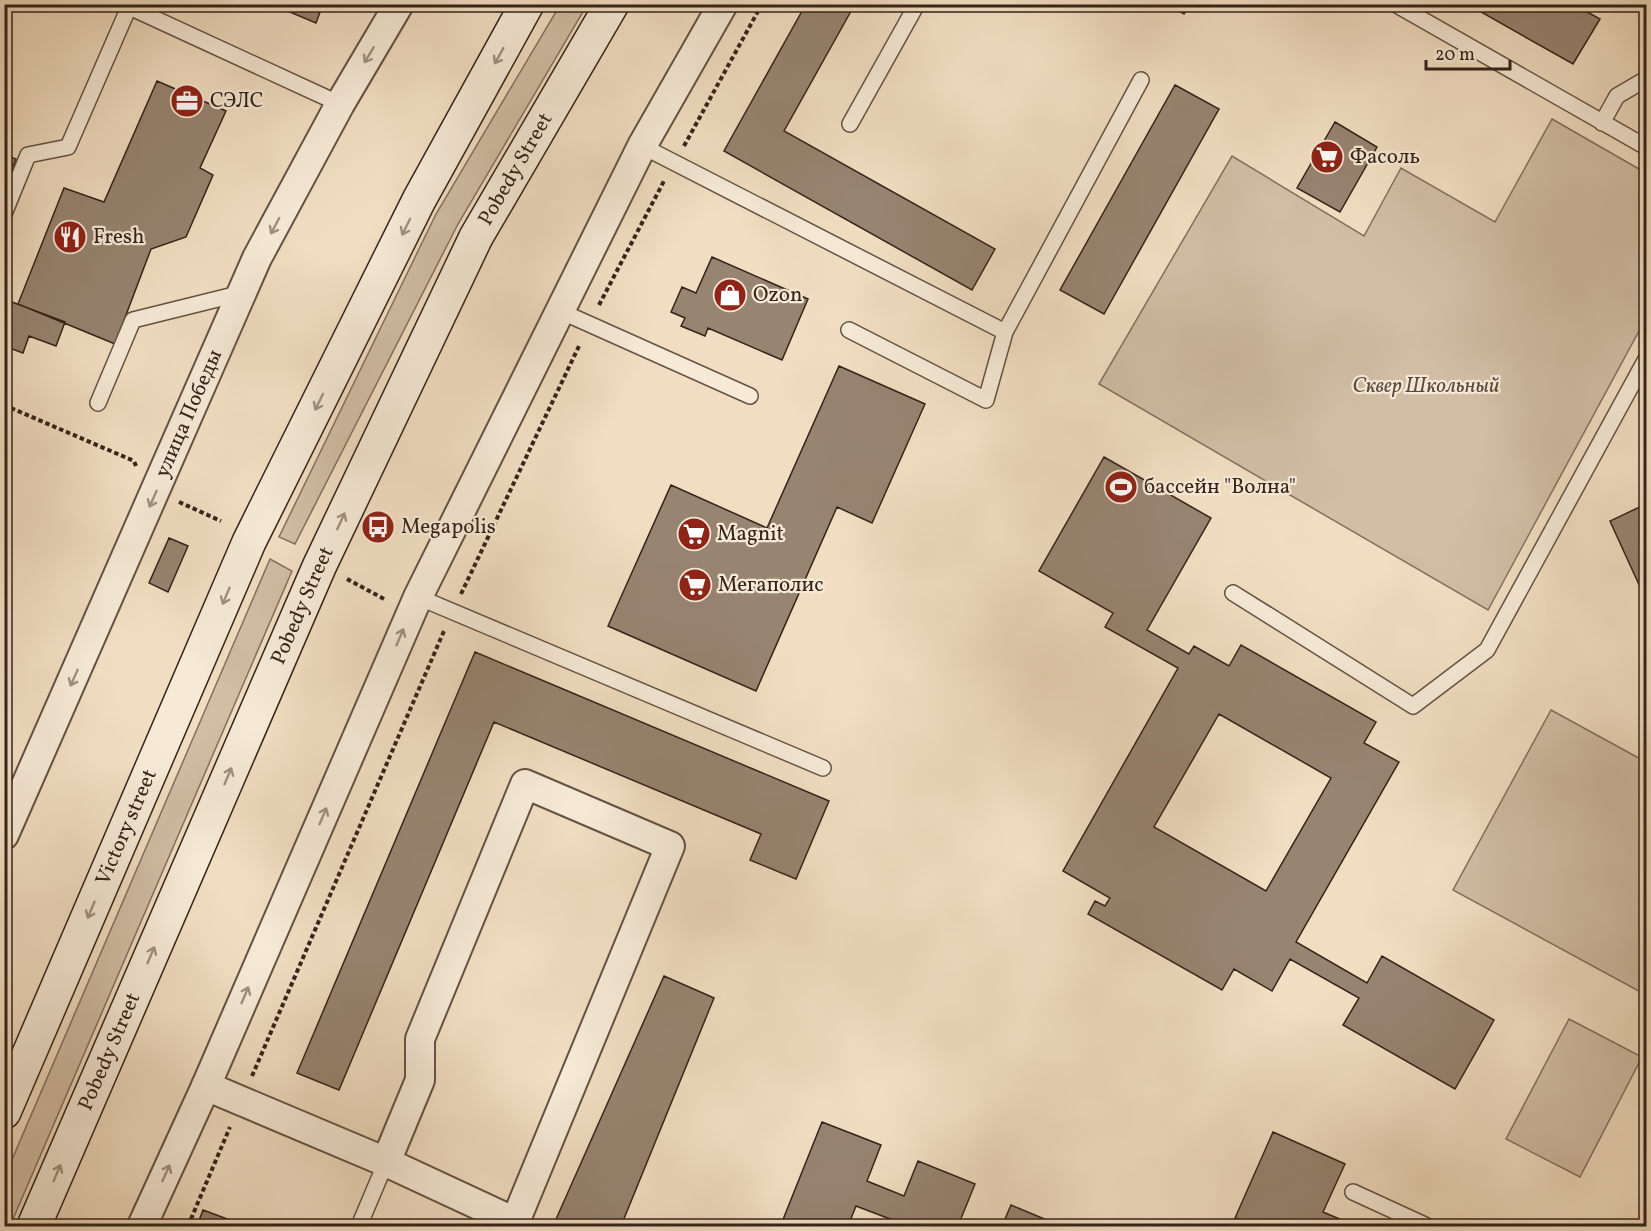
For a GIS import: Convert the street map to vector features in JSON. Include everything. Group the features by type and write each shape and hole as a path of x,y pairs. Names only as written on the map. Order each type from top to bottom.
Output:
{"street":[{"name":"улица Победы","path":"4,835 257,258 340,104 399,4"},
{"path":"4,1112 249,542 419,200 527,4"},
{"name":"Pobedy Street","path":"34,1227 319,567 476,237 612,4"},
{"path":"142,1227 206,1086 418,597 642,146 723,4"},
{"path":"206,1086 386,1162 514,1224 670,846 525,784 420,1039 420,1080 386,1162"}],"lane":[{"path":"850,124 917,4"},
{"path":"1395,4 1647,147"},
{"path":"4,214 28,155 68,147 126,6 340,104"},
{"path":"1602,123 1617,96 1647,79"},
{"path":"849,330 986,400 1005,332 1141,80"},
{"path":"642,146 1005,332"},
{"path":"98,403 133,320 242,293"},
{"path":"560,311 750,396"},
{"path":"1233,593 1413,706 1487,650 1647,359"},
{"path":"418,597 823,768"},
{"path":"359,1227 386,1162"},
{"path":"1353,1192 1426,1227"}],"path":[{"path":"4,405 134,461 140,474"},
{"path":"176,496 179,504 222,521"},
{"path":"346,578 389,601"}],"green space":[{"path":"560,5 587,5 458,224 295,544 279,537 436,214"},
{"name":"Сквер Школьный","path":"1552,119 1646,173 1646,318 1488,610 1099,384 1232,156 1364,236 1401,168 1495,222"},
{"path":"270,559 292,571 10,1226 5,1226 5,1176"},
{"path":"1551,710 1646,762 1646,995 1453,890"},
{"path":"1569,1019 1642,1057 1580,1177 1506,1139"}],"building":[{"path":"271,4 323,4 316,23"},
{"path":"806,4 855,4 784,131 995,249 972,290 724,151"},
{"path":"1167,4 1190,4 1184,14"},
{"path":"1467,4 1573,4 1600,19 1573,64"},
{"path":"157,81 226,111 200,168 213,175 186,237 151,249 115,344 18,304 64,188 104,202"},
{"path":"1175,85 1219,109 1104,314 1060,290"},
{"path":"1335,122 1377,147 1340,212 1297,188"},
{"path":"4,155 16,159 4,189"},
{"path":"712,257 808,299 782,360 708,328 705,336 681,326 685,318 671,312 682,287 696,293"},
{"path":"4,299 65,322 56,346 29,336 23,353 4,346"},
{"path":"839,366 925,404 872,523 837,507 756,691 608,626 671,485 767,528"},
{"path":"1104,457 1211,518 1147,630 1189,654 1194,646 1229,666 1241,645 1376,722 1364,743 1399,762 1296,942 1367,983 1382,956 1494,1020 1455,1089 1343,1025 1359,998 1290,959 1272,991 1234,969 1222,990 1088,914 1095,901 1105,906 1110,898 1063,871 1178,668 1105,627 1113,613 1039,571","holes":["1219,714 1331,778 1266,891 1154,827"]},
{"path":"1646,504 1646,600 1610,521"},
{"path":"169,538 188,546 168,592 149,583"},
{"path":"475,652 829,801 796,879 750,860 761,834 494,722 339,1090 297,1073"},
{"path":"664,976 714,998 621,1226 553,1226"},
{"path":"822,1122 881,1145 867,1181 904,1196 918,1161 975,1184 958,1226 887,1226 890,1219 856,1206 848,1226 792,1226 782,1222"},
{"path":"1273,1132 1345,1164 1323,1212 1356,1226 1254,1226 1235,1218"},
{"path":"1011,1205 1061,1226 1002,1226"},
{"path":"203,1210 238,1223 237,1226 197,1226"}],"place":[{"name":"СЭЛС","path":"187,101"},
{"name":"Фасоль","path":"1327,157"},
{"name":"Fresh","path":"70,237"},
{"name":"Ozon","path":"730,295"},
{"name":"бассейн \"Волна\"","path":"1121,487"},
{"name":"Megapolis","path":"378,527"},
{"name":"Magnit","path":"694,534"},
{"name":"Мегаполис","path":"695,585"}]}
